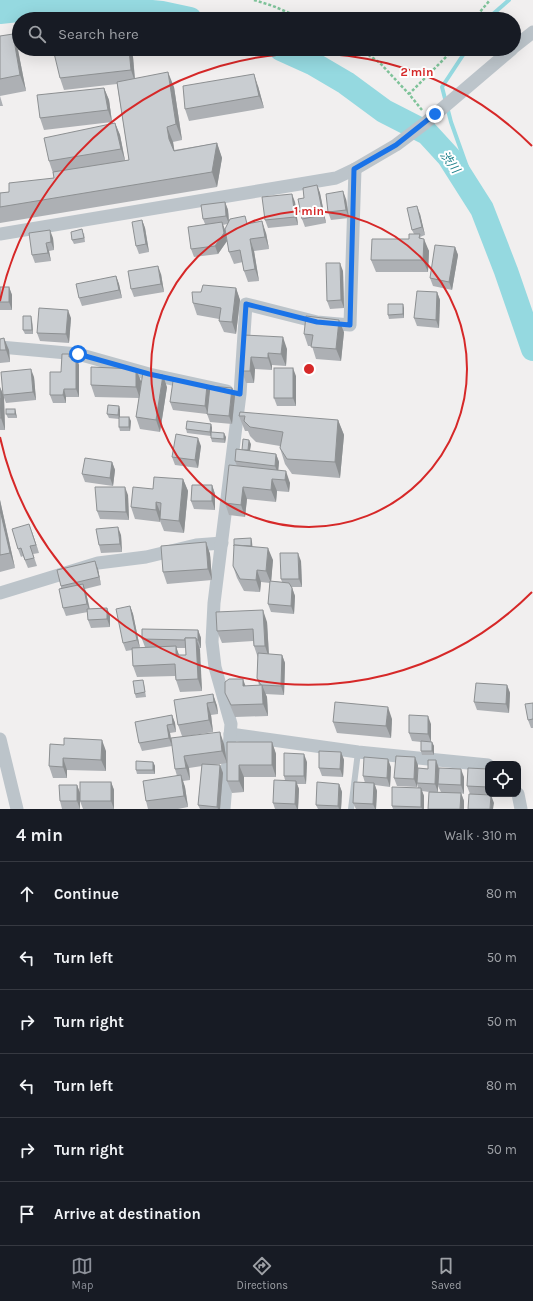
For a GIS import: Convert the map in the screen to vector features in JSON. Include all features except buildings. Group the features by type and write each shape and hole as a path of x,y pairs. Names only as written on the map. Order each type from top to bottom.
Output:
{"street":[{"path":"521,41 533,32"},
{"path":"0,234 336,178 396,145 430,119 504,56"},
{"path":"224,809 231,724 215,667 212,642 214,603 240,394 246,304 317,322 350,325 354,169"},
{"path":"0,347 78,354 149,374 240,394"},
{"path":"0,593 98,563 146,556 196,545 222,543"},
{"path":"230,734 358,752 485,765"},
{"path":"0,739 17,809"},
{"path":"519,797 521,809"}],"lane":[{"path":"351,809 358,752"}],"path":[{"path":"254,0 287,12"},
{"path":"480,12 490,0"},
{"path":"370,56 380,63 430,119"},
{"path":"409,94 447,56"}],"waterway":[{"path":"495,12 509,0"},
{"name":"渋川","path":"0,12 55,6 113,8 152,12"},
{"name":"渋川","path":"296,56 312,63 346,83 384,111 427,133 449,157 482,209 506,271 533,349"},
{"path":"462,56 442,87 451,122 482,209"}],"route":[{"path":"78,354 149,374 240,394 246,304 317,322 350,325 354,169 396,145 435,114"}]}
